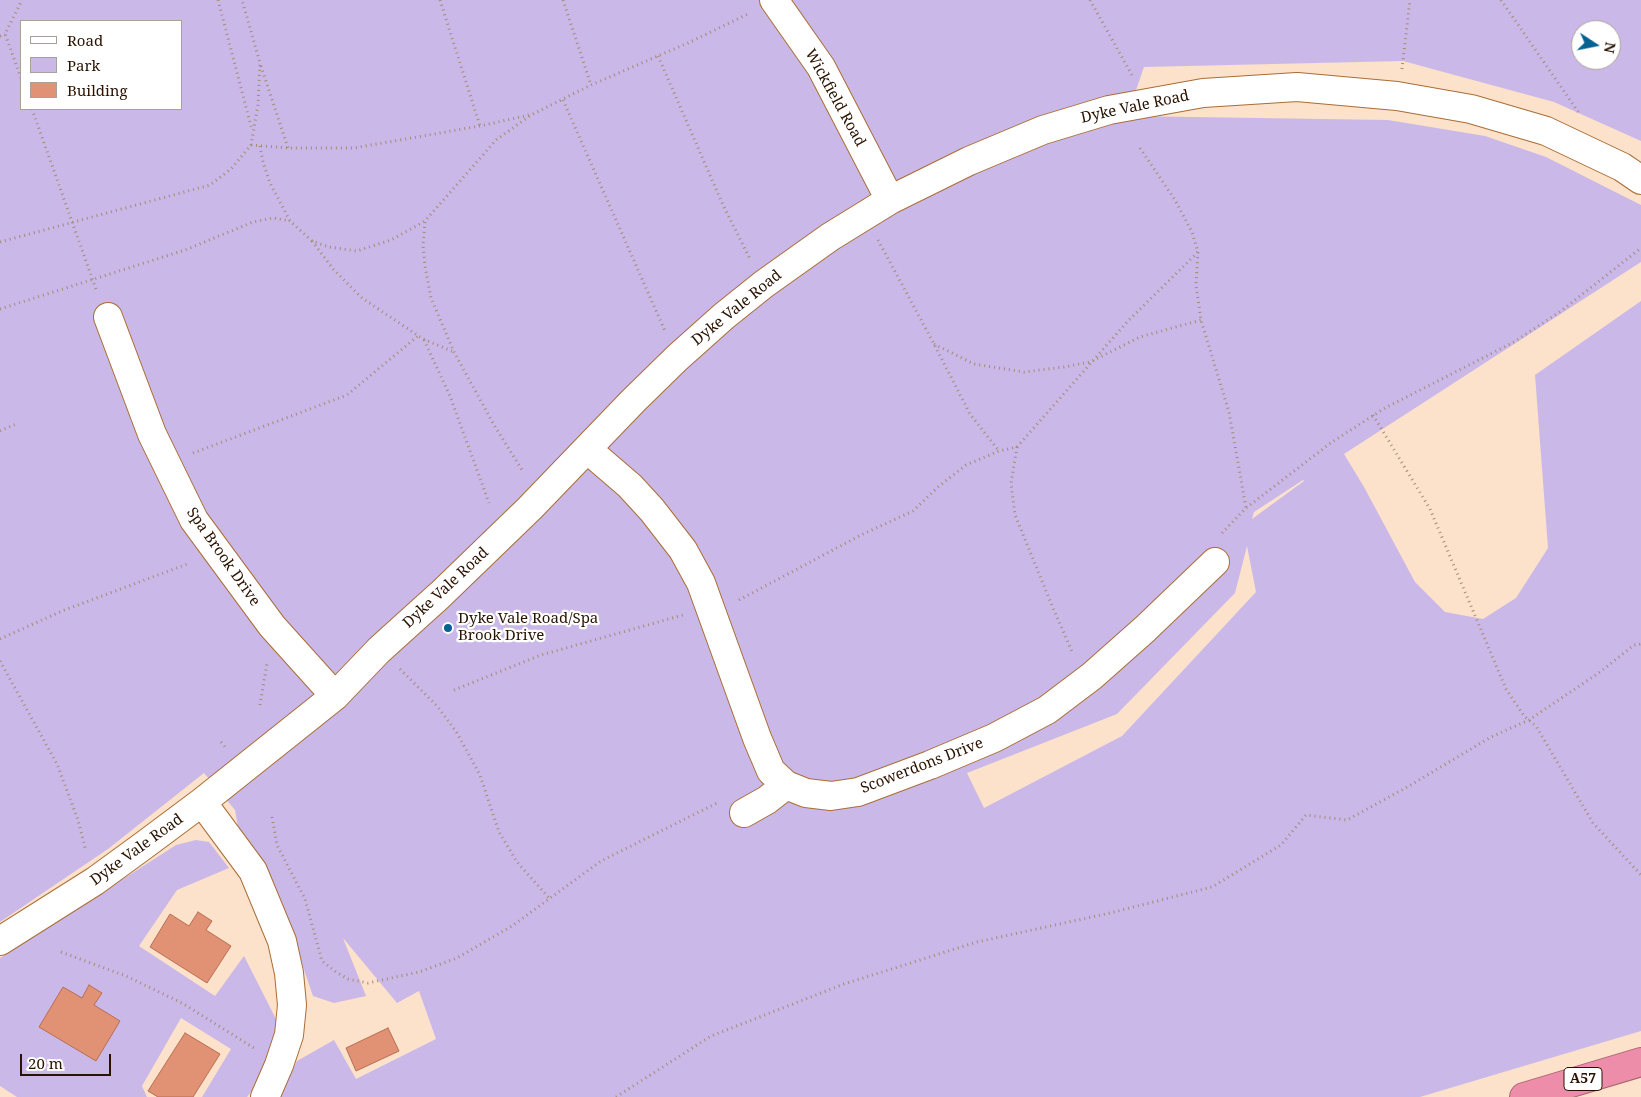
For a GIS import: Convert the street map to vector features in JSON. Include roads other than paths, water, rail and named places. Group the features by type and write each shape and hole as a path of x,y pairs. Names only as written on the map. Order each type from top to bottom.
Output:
{"highway":[{"name":"A57","path":"1524,1097 1641,1062"}],"street":[{"name":"Wickfield Road","path":"774,0 821,67 890,200"},
{"name":"Dyke Vale Road","path":"0,940 95,881 202,802 335,696 383,646 441,594 530,508 677,358 724,316 764,284 830,238 890,200 970,161 1043,130 1110,110 1203,93 1297,87 1397,96 1471,109 1546,131 1622,167 1641,180"},
{"name":"Spa Brook Drive","path":"108,317 152,434 194,520 272,626 335,696"},
{"path":"587,449 630,486 652,510 683,550 701,583 756,738 771,771 786,786 766,800 733,807"},
{"name":"Scowerdons Drive","path":"786,786 806,793 831,796 858,792 994,738 1047,710 1085,681 1145,629 1215,562"},
{"path":"202,802 253,871 282,941 290,973 292,1005 289,1035 279,1065 265,1097"}],"place":[{"name":"Dyke Vale Road/Spa Brook Drive","path":"448,628"}]}
